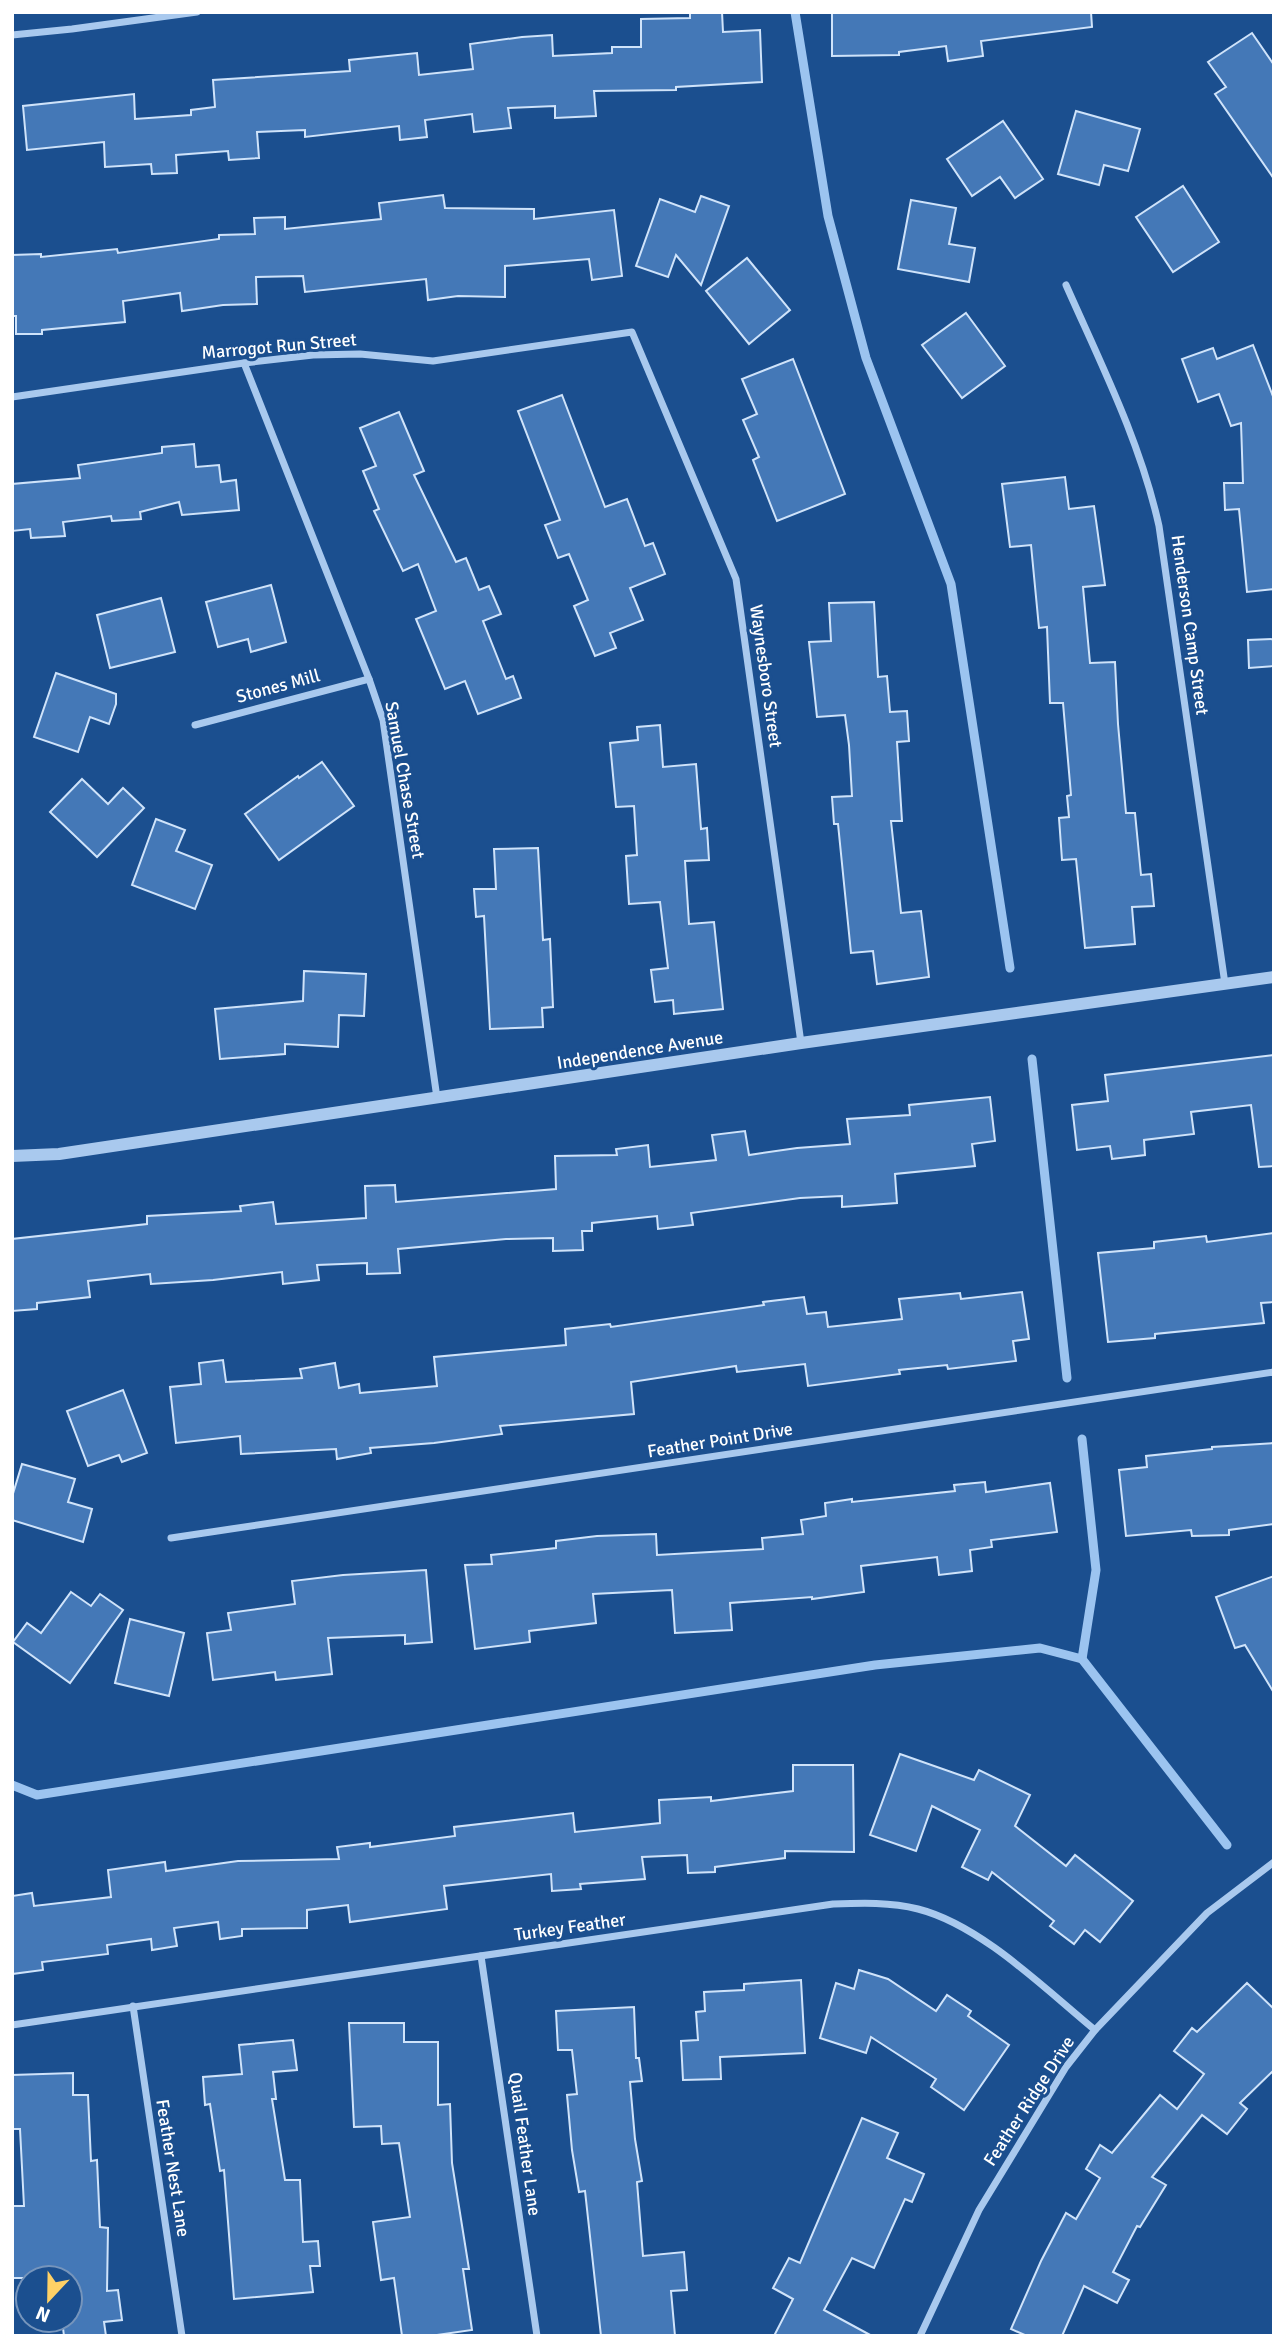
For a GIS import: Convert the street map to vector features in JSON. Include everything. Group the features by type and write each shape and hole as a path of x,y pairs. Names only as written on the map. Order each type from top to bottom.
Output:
{"street":[{"path":"12,35 197,12"},
{"name":"Henderson Camp Street","path":"1066,285 1133,436 1154,504 1226,984"},
{"name":"Marrogot Run Street","path":"12,397 313,355 360,354 433,361 632,332"},
{"name":"Waynesboro Street","path":"632,332 736,579 801,1043"},
{"name":"Samuel Chase Street","path":"244,363 369,678 383,720 438,1098"},
{"name":"Stones Mill","path":"195,725 369,678"},
{"name":"Independence Avenue","path":"12,1156 59,1154 801,1043 1274,977"},
{"name":"Feather Point Drive","path":"170,1538 1274,1372"},
{"name":"Feather Ridge Drive","path":"920,2336 979,2210 1066,2067 1095,2030 1207,1913 1274,1862"},
{"name":"Turkey Feather","path":"12,2025 833,1904 876,1902 920,1909 961,1926 996,1949 1095,2030"},
{"name":"Quail Feather Lane","path":"481,1956 537,2336"},
{"name":"Feather Nest Lane","path":"132,2006 182,2336"}],"building":[{"path":"690,12 722,12 723,32 760,30 762,82 676,87 676,90 594,91 596,116 555,118 555,106 508,108 511,128 474,132 472,114 425,120 427,137 400,140 399,126 305,137 305,130 257,132 259,158 229,160 228,151 176,155 177,173 152,174 151,164 105,167 104,142 27,150 23,106 134,94 135,119 191,115 191,110 215,107 213,80 350,71 349,60 417,53 419,75 473,69 470,44 522,37 552,35 553,56 612,53 612,47 641,47 641,19 690,18"},
{"path":"832,12 1091,12 1092,27 981,41 983,56 948,61 946,46 899,52 899,55 832,56"},
{"path":"1252,33 1274,65 1274,179 1215,94 1226,87 1208,62"},
{"path":"1076,111 1140,129 1128,171 1104,165 1099,185 1058,174"},
{"path":"1003,121 1043,179 1015,198 1000,177 972,196 947,159"},
{"path":"1183,186 1219,242 1173,272 1136,217"},
{"path":"443,195 445,208 534,209 534,219 614,210 622,276 592,280 589,259 505,266 505,297 458,296 428,300 426,279 305,292 303,276 256,277 257,304 223,305 182,311 180,293 123,301 125,322 42,330 42,334 16,334 16,316 12,316 12,255 41,254 41,257 117,249 118,253 219,239 219,235 255,234 254,218 285,217 285,229 381,219 379,203"},
{"path":"701,196 729,206 701,285 676,255 668,277 636,266 660,199 695,212"},
{"path":"911,200 956,208 949,244 975,248 969,282 898,269"},
{"path":"747,258 790,310 749,344 706,291"},
{"path":"966,313 1005,366 962,398 922,345"},
{"path":"1253,345 1274,399 1274,589 1247,592 1239,509 1225,510 1224,483 1243,483 1241,423 1231,426 1219,394 1198,402 1182,359 1213,348 1217,359"},
{"path":"793,359 845,494 777,521 753,460 759,457 743,420 757,414 742,379"},
{"path":"562,395 605,507 627,499 645,546 653,543 665,574 630,588 643,620 610,633 616,648 595,656 574,606 588,600 569,554 558,558 545,525 560,520 518,411"},
{"path":"399,412 424,471 414,475 456,562 466,558 479,590 489,586 501,614 483,621 506,679 513,676 521,698 478,714 465,681 445,689 416,619 436,611 418,564 403,571 374,511 379,509 363,471 376,466 360,428"},
{"path":"194,444 196,467 219,465 221,482 236,480 239,510 182,515 179,502 140,512 141,519 112,521 111,516 63,522 65,536 31,538 30,529 12,531 12,484 80,478 78,465 162,453 162,447"},
{"path":"1065,477 1069,509 1094,506 1105,585 1083,587 1090,663 1115,662 1126,813 1135,813 1141,875 1151,874 1154,906 1132,907 1135,944 1085,948 1076,859 1062,860 1059,818 1069,817 1067,796 1071,795 1063,703 1050,703 1047,627 1039,628 1031,545 1010,547 1002,484"},
{"path":"271,585 286,642 251,652 248,639 218,647 206,602"},
{"path":"161,598 175,652 110,668 97,615"},
{"path":"874,602 878,677 887,676 890,712 907,711 909,741 897,742 902,821 891,821 901,913 921,911 929,977 877,984 873,951 851,953 838,824 834,824 832,797 852,796 845,715 817,717 809,642 831,641 829,603"},
{"path":"1274,639 1274,666 1249,668 1248,640"},
{"path":"56,673 116,694 116,704 109,724 90,717 78,752 34,737"},
{"path":"660,725 663,767 696,764 701,829 707,828 709,860 685,861 689,924 714,922 723,1009 674,1014 673,1000 655,1002 651,970 668,968 660,902 629,904 626,856 637,855 634,806 616,807 610,743 638,740 637,727"},
{"path":"322,762 354,806 279,860 245,814"},
{"path":"82,779 108,804 123,788 144,808 97,857 50,812"},
{"path":"156,819 185,830 176,851 212,865 195,909 132,885"},
{"path":"538,848 543,940 550,939 553,1007 542,1008 543,1027 490,1029 484,916 476,917 474,889 496,889 494,849"},
{"path":"304,971 366,974 364,1016 339,1015 338,1047 285,1044 285,1054 220,1059 215,1009 303,1001"},
{"path":"1274,1055 1274,1166 1259,1167 1251,1105 1191,1112 1194,1134 1144,1140 1145,1155 1112,1159 1110,1146 1077,1150 1072,1105 1108,1101 1105,1075"},
{"path":"990,1097 995,1141 972,1144 975,1166 895,1174 897,1203 842,1207 842,1196 800,1198 691,1213 693,1225 658,1229 657,1216 592,1223 592,1231 582,1231 583,1250 553,1251 553,1238 506,1239 398,1249 400,1273 367,1274 367,1263 317,1265 319,1280 283,1284 282,1272 151,1284 150,1274 88,1281 90,1297 37,1303 37,1309 12,1311 12,1239 147,1224 147,1216 241,1211 240,1206 273,1202 276,1224 366,1218 365,1186 395,1185 396,1202 556,1189 555,1156 617,1155 616,1149 648,1145 650,1167 716,1160 712,1135 745,1131 749,1155 850,1144 847,1119 910,1115 909,1105"},
{"path":"1274,1233 1274,1302 1261,1303 1264,1323 1155,1334 1155,1338 1108,1342 1098,1253 1154,1248 1154,1242 1206,1236 1207,1242"},
{"path":"1022,1292 1029,1339 1013,1341 1016,1361 948,1369 947,1365 899,1370 900,1374 808,1386 805,1364 737,1372 736,1366 631,1382 634,1414 500,1426 502,1434 370,1448 371,1453 337,1459 336,1449 241,1454 240,1436 176,1443 170,1387 201,1384 199,1363 223,1360 226,1382 302,1378 300,1369 335,1363 339,1388 359,1384 360,1393 437,1386 434,1357 566,1345 565,1329 610,1324 611,1327 804,1297 807,1314 826,1312 828,1327 902,1319 899,1299 960,1293 961,1299"},
{"path":"123,1390 147,1453 122,1462 119,1455 88,1466 67,1411"},
{"path":"1274,1443 1274,1524 1229,1530 1229,1535 1192,1536 1191,1530 1126,1536 1119,1470 1147,1467 1146,1456 1212,1447"},
{"path":"22,1464 75,1479 68,1502 92,1509 83,1542 12,1520 12,1497"},
{"path":"985,1482 986,1492 1050,1483 1057,1532 991,1540 992,1547 970,1550 972,1571 939,1575 937,1557 861,1566 864,1592 812,1599 730,1603 732,1630 675,1633 672,1590 593,1594 596,1623 529,1631 530,1642 475,1649 465,1565 492,1564 491,1555 556,1548 556,1541 597,1536 656,1534 657,1555 763,1549 762,1538 803,1534 801,1520 826,1516 825,1503 955,1491 954,1485"},
{"path":"426,1570 432,1642 405,1644 405,1635 328,1638 332,1674 276,1680 275,1672 213,1680 207,1633 231,1630 228,1613 295,1604 292,1581"},
{"path":"1274,1576 1274,1693 1245,1645 1235,1648 1216,1597"},
{"path":"71,1592 91,1606 100,1594 123,1610 70,1683 13,1642 27,1623 41,1633"},
{"path":"130,1619 184,1633 169,1696 115,1683"},
{"path":"900,1754 974,1780 979,1770 1030,1795 1015,1826 1066,1866 1075,1855 1133,1901 1100,1942 1085,1930 1074,1944 1050,1926 1054,1921 992,1872 988,1880 962,1867 980,1830 932,1806 916,1851 870,1835"},
{"path":"793,1765 853,1765 854,1852 785,1851 785,1858 715,1867 715,1872 688,1873 687,1855 642,1857 645,1879 580,1884 581,1889 552,1891 551,1874 444,1886 447,1909 350,1922 348,1905 307,1910 307,1928 242,1929 242,1936 220,1939 218,1922 174,1928 177,1946 152,1950 151,1939 107,1945 108,1954 42,1962 43,1970 12,1974 12,1896 32,1893 34,1906 111,1897 108,1870 165,1862 166,1871 238,1861 339,1859 337,1847 370,1843 370,1847 455,1836 454,1827 573,1813 575,1832 660,1823 659,1800 711,1797 711,1801 793,1791"},
{"path":"859,1970 888,1979 936,2011 947,1995 971,2011 968,2016 1009,2045 964,2110 931,2087 936,2079 871,2037 866,2053 820,2038 836,1983 854,1989"},
{"path":"801,1980 805,2053 720,2057 721,2079 683,2080 681,2041 698,2040 696,2012 705,2011 704,1992 744,1990 744,1984"},
{"path":"1247,1983 1274,2009 1274,2070 1240,2103 1247,2109 1227,2134 1202,2115 1152,2177 1166,2185 1140,2227 1137,2226 1113,2272 1129,2280 1117,2303 1084,2286 1062,2336 1027,2336 1011,2329 1066,2213 1076,2219 1100,2178 1086,2169 1100,2145 1112,2153 1160,2095 1177,2109 1204,2074 1174,2051 1192,2028 1197,2032"},
{"path":"634,2007 636,2058 639,2058 642,2081 630,2082 642,2181 637,2182 643,2256 684,2252 687,2290 671,2291 675,2336 601,2336 585,2191 579,2192 572,2150 567,2095 577,2094 572,2050 558,2050 556,2011"},
{"path":"349,2023 404,2023 404,2042 438,2042 438,2105 450,2104 452,2163 469,2269 463,2269 472,2330 430,2336 402,2336 394,2278 381,2280 373,2222 410,2217 399,2143 382,2144 381,2126 354,2127"},
{"path":"293,2040 297,2070 273,2072 276,2099 272,2099 285,2180 300,2180 303,2242 318,2241 320,2266 310,2266 313,2292 234,2299 224,2170 220,2171 210,2104 205,2105 203,2077 242,2074 239,2045"},
{"path":"73,2073 73,2095 88,2095 91,2161 97,2160 100,2227 108,2228 107,2291 118,2290 122,2320 104,2322 106,2336 64,2336 84,2334 84,2264 14,2264 12,2278 12,2206 24,2206 20,2129 12,2129 12,2075"},
{"path":"862,2118 898,2133 887,2158 924,2174 912,2202 905,2199 874,2268 852,2258 824,2310 872,2336 774,2336 793,2299 773,2288 789,2258 800,2263"}],"waterway":[{"path":"795,12 828,216 866,358 951,584 1010,968"},
{"path":"1032,1059 1067,1378"},
{"path":"1082,1439 1096,1570 1082,1659"},
{"path":"12,1785 37,1795 875,1665 1040,1648 1082,1659 1227,1845"}]}
